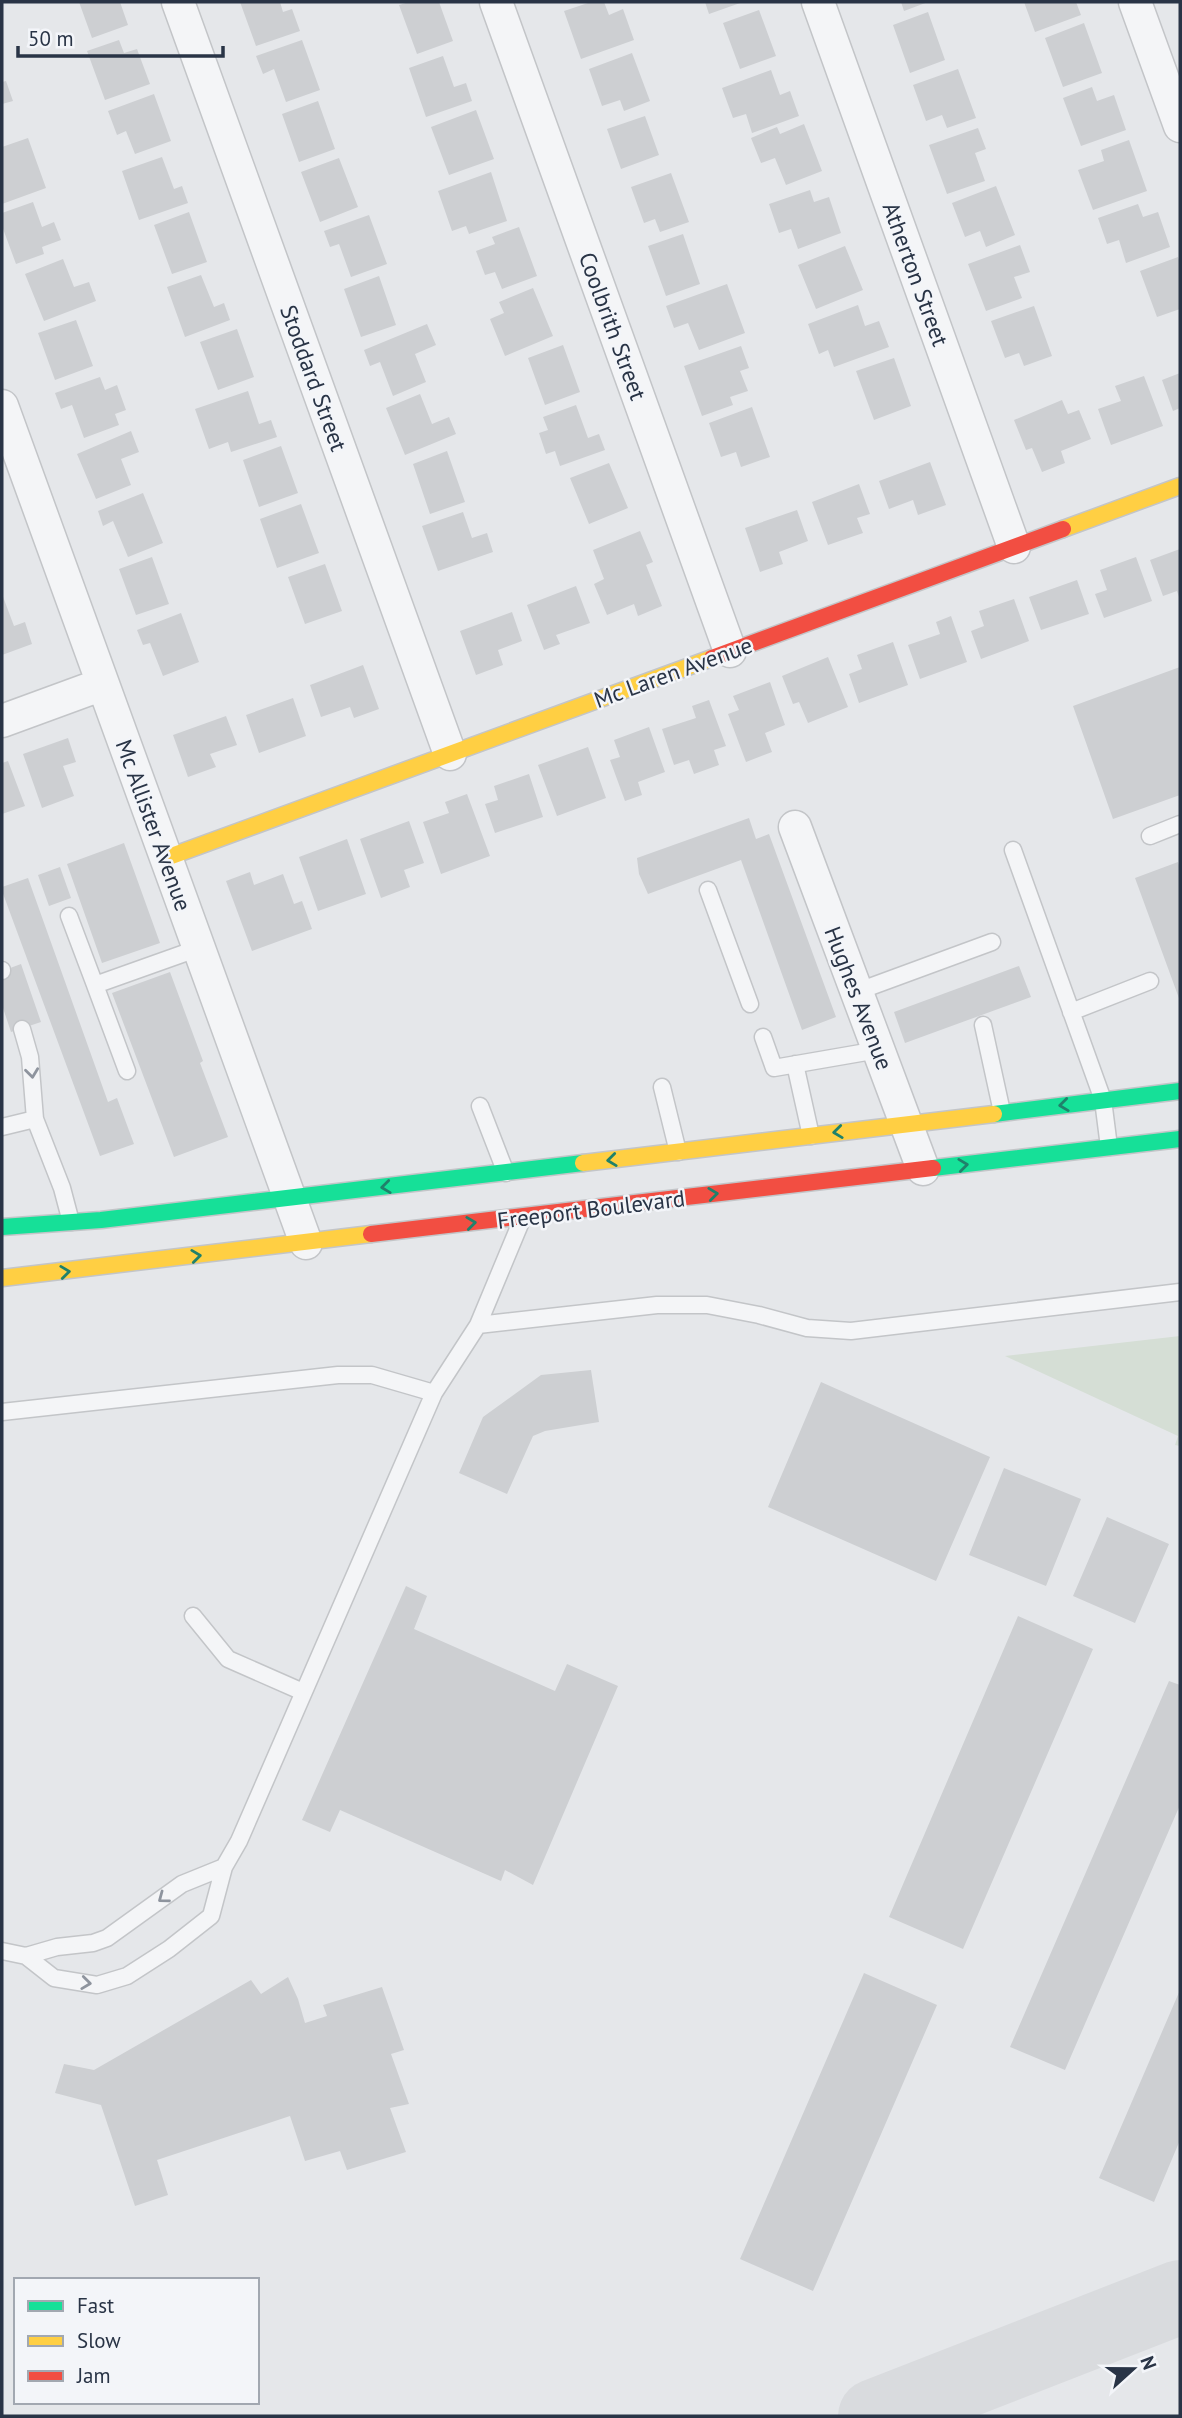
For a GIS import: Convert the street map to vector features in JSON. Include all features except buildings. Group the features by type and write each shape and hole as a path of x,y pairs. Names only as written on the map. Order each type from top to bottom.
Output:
{"main road":[{"name":"Mc Laren Avenue","path":"166,858 1180,486"},
{"name":"Freeport Boulevard","path":"2,1227 290,1199 1180,1091"},
{"name":"Freeport Boulevard","path":"2,1278 1180,1139"}],"street":[{"name":"Stoddard Street","path":"178,2 450,754"},
{"name":"Coolbrith Street","path":"496,2 730,651"},
{"name":"Atherton Street","path":"818,2 1014,547"},
{"path":"1135,2 1180,126"},
{"name":"Mc Allister Avenue","path":"2,406 306,1243"},
{"path":"2,721 103,684"},
{"name":"Hughes Avenue","path":"795,827 923,1170"}],"lane":[{"path":"1150,836 1180,824"},
{"path":"1013,850 1103,1100 1109,1147"},
{"path":"708,890 750,1004"},
{"path":"69,916 127,1071"},
{"path":"856,992 992,942"},
{"path":"95,985 199,948"},
{"path":"1071,1012 1150,981"},
{"path":"983,1025 1002,1112"},
{"path":"22,1029 30,1057 35,1119 62,1188 71,1222"},
{"path":"763,1037 774,1068 878,1050"},
{"path":"795,1064 811,1136"},
{"path":"662,1087 678,1152"},
{"path":"480,1106 506,1173"},
{"path":"2,1127 35,1119"},
{"path":"2,1951 26,1956 54,1978 97,1984 127,1976 169,1949 211,1916 224,1867 239,1841 434,1393 478,1325 523,1217"},
{"path":"478,1325 657,1305 706,1305 760,1315 807,1328 851,1331 1180,1292"},
{"path":"2,1412 372,1374 434,1393"},
{"path":"193,1616 228,1659 303,1692"},
{"path":"26,1956 107,1938 181,1884 224,1867"}],"shaded area":[{"path":"1180,1336 1180,1446 1175,1445 1178,1436 1005,1356"}],"taxiway":[{"path":"875,2416 1180,2297"}],"traffic: fast":[{"path":"994,1114 1180,1091"},
{"path":"933,1168 1180,1139"},
{"path":"2,1227 101,1220 583,1163"}],"traffic: slow":[{"path":"1063,529 1180,486"},
{"path":"166,858 712,658"},
{"path":"583,1163 994,1114"},
{"path":"2,1278 371,1234"}],"traffic: jam":[{"path":"712,658 1063,529"},
{"path":"371,1234 933,1168"}]}
